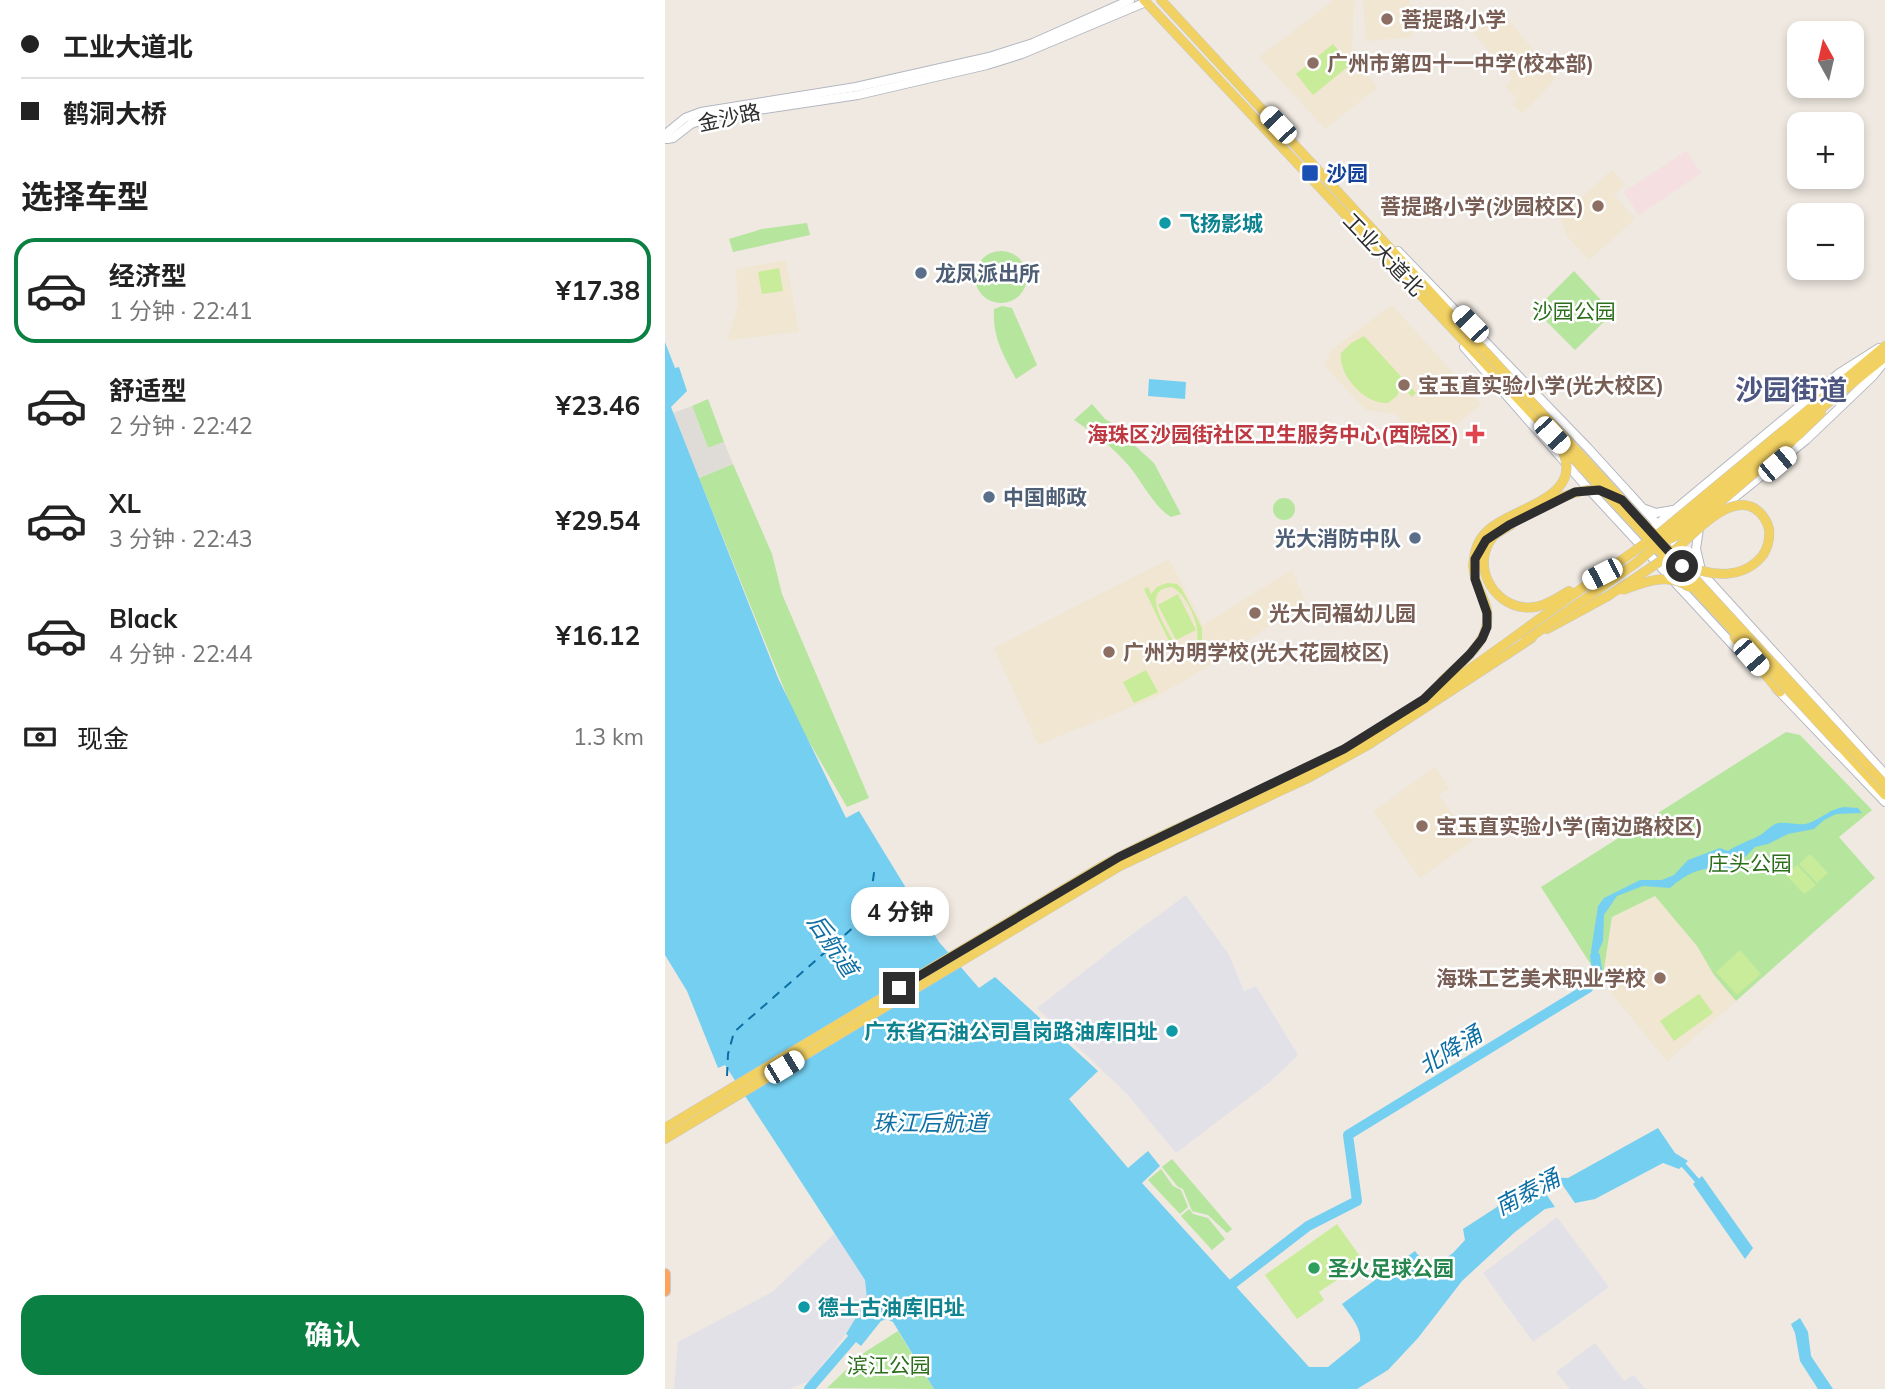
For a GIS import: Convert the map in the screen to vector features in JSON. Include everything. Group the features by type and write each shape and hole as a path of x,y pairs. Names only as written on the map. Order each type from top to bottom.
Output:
{"highway":[{"path":"665,1274 665,1291"}],"main road":[{"name":"金沙路","path":"668,136 685,118 701,111 856,87 989,57 1033,43 1130,0"},
{"name":"工业大道北","path":"1161,0 1379,234 1480,351"},
{"name":"金沙路","path":"668,136 711,117 857,95 999,62 1145,1"},
{"name":"工业大道北","path":"1145,1 1433,306 1480,351"},
{"path":"1379,234 1580,440 1885,774"},
{"path":"1433,306 1480,366 1638,542 1639,558 1654,559 1806,440 1873,376 1885,359"},
{"path":"1638,542 1838,374 1885,346"},
{"path":"1636,524 1655,538 1668,540 1679,537 1885,346"},
{"path":"1480,351 1552,435 1885,795"},
{"path":"1480,351 1885,785"},
{"path":"665,1139 1120,866 1306,779 1368,746 1525,642 1636,563 1788,435 1885,359"},
{"path":"1424,699 1474,650 1485,631 1487,613 1473,568 1477,545 1488,529 1551,495 1561,484 1566,470 1565,457 1552,435"},
{"path":"665,1128 1102,866 1167,832 1344,749 1424,699 1602,574 1788,435"},
{"path":"1560,457 1574,453 1580,446 1580,440"},
{"path":"1473,568 1479,550 1492,534 1575,492 1599,490 1624,503"},
{"path":"1602,574 1545,604 1522,607 1506,602 1495,593 1486,577 1484,559 1488,545 1497,533 1579,493 1591,492 1603,496 1628,516"},
{"path":"1525,642 1608,596 1669,555 1675,550 1680,546 1719,513 1728,508 1742,505 1751,507 1761,514 1768,526 1768,545 1761,556 1745,568 1728,574 1692,568 1679,561 1672,554 1665,547"},
{"path":"1640,506 1656,513 1679,508"},
{"path":"1702,524 1697,533 1696,549 1704,576"},
{"path":"1654,559 1885,802"},
{"path":"1671,578 1679,568 1686,567 1716,596 1729,603"},
{"path":"1608,596 1653,580 1672,579 1688,587 1780,692"}],"shaded area":[{"name":"广州市第四十一中学(校本部)","path":"1334,0 1354,0 1352,52 1377,88 1325,129 1259,57"},
{"name":"菩提路小学","path":"1363,0 1409,0 1412,37 1366,41"},
{"path":"1503,13 1556,78 1523,114 1512,104 1517,99 1505,86 1513,78 1473,33"},
{"path":"1686,151 1701,173 1639,215 1624,192"},
{"name":"菩提路小学(沙园校区)","path":"1612,170 1625,184 1614,195 1635,219 1589,260 1567,236 1560,217"},
{"path":"786,260 799,332 727,340 738,306 736,269"},
{"name":"宝玉直实验小学(光大校区)","path":"1392,305 1481,404 1430,446 1395,414 1366,410 1325,366 1331,350"},
{"path":"692,406 708,448 724,442 733,464 699,478 673,413"},
{"name":"广州为明学校(光大花园校区)","path":"1169,559 1203,625 1292,570 1305,601 1225,656 1158,696 1038,745 994,648"},
{"name":"宝玉直实验小学(南边路校区)","path":"1435,767 1449,788 1439,795 1472,841 1420,878 1373,811"},
{"name":"广东省石油公司昌岗路油库旧址","path":"1186,895 1229,955 1244,991 1256,986 1298,1055 1271,1081 1176,1153 1127,1094 1037,1008"},
{"name":"海珠工艺美术职业学校","path":"1655,896 1697,946 1714,975 1736,1001 1667,1061 1602,982 1612,917"},
{"path":"1557,1217 1609,1287 1533,1342 1483,1273"},
{"name":"德士古油库旧址","path":"835,1233 865,1280 868,1299 852,1326 810,1381 789,1389 674,1389 678,1342 772,1292"},
{"path":"1595,1343 1624,1381 1634,1375 1645,1389 1570,1389 1556,1372"}],"green space":[{"path":"1333,44 1350,65 1313,95 1296,74"},
{"path":"807,223 810,235 733,252 729,239 762,229"},
{"path":"1001,251 1011,253 1019,259 1025,267 1025,287 1019,295 1011,301 1001,303 991,301 983,295 977,287 975,277 977,267 983,259 991,253"},
{"path":"779,268 783,291 762,294 758,272"},
{"name":"沙园公园","path":"1574,271 1613,313 1575,350 1535,310"},
{"path":"1002,306 1012,308 1037,365 1016,379 1003,353 995,328 994,309"},
{"path":"1364,336 1416,393 1412,397 1401,385 1397,396 1388,403 1379,402 1362,394 1348,379 1341,362 1341,353"},
{"path":"708,399 724,442 708,448 692,406"},
{"path":"1092,404 1154,463 1181,514 1171,517 1165,513 1123,459 1074,420"},
{"path":"733,464 772,554 782,594 869,798 847,807 797,721 699,478"},
{"path":"1284,498 1292,501 1295,509 1292,517 1284,520 1276,517 1273,509 1276,501"},
{"path":"1167,583 1177,584 1182,589 1202,628 1202,640 1191,650 1179,650 1170,643 1144,589 1148,587 1151,594 1157,587","holes":["1172,587 1187,603 1197,627 1197,640 1190,646 1180,646 1174,642 1158,610 1157,594 1162,589"]},
{"path":"1178,594 1196,630 1176,640 1158,605"},
{"path":"1146,670 1158,692 1134,703 1123,682"},
{"name":"庄头公园","path":"1786,732 1800,735 1872,810 1839,837 1875,878 1736,1001 1714,975 1697,946 1655,896 1612,917 1602,982 1541,887"},
{"path":"1810,854 1828,873 1817,883 1799,864"},
{"path":"1797,865 1816,885 1804,894 1786,875"},
{"path":"1740,950 1761,974 1737,995 1716,972"},
{"path":"1699,994 1713,1013 1674,1041 1660,1021"},
{"path":"1172,1159 1232,1229 1227,1233 1208,1215 1192,1211 1183,1189 1178,1187 1162,1167"},
{"path":"1161,1169 1173,1186 1181,1190 1188,1207 1180,1214 1148,1180"},
{"path":"1189,1209 1193,1214 1208,1218 1225,1239 1212,1250 1181,1216"},
{"name":"圣火足球公园","path":"1337,1224 1364,1262 1319,1292 1324,1300 1297,1319 1265,1275"},
{"name":"滨江公园","path":"898,1331 934,1389 827,1388 865,1352"}],"water":[{"name":"珠江后航道","path":"665,342 675,368 679,367 687,391 671,407 778,678 846,818 859,811 939,942 979,988 995,977 1098,1071 1069,1099 1128,1168 1148,1151 1160,1166 1142,1183 1309,1367 1328,1367 1360,1341 1357,1326 1342,1304 1415,1251 1430,1270 1465,1240 1463,1229 1497,1207 1502,1197 1536,1177 1568,1178 1658,1128 1675,1153 1688,1161 1679,1169 1663,1163 1595,1199 1545,1209 1515,1232 1462,1281 1418,1338 1388,1370 1357,1389 934,1389 893,1322 887,1319 881,1321 861,1346 846,1334 867,1299 865,1280 725,1065 718,1068 687,991 665,955"},
{"path":"1149,379 1186,382 1185,399 1148,396"},
{"path":"1844,807 1858,808 1862,813 1836,814 1814,829 1788,834 1755,847 1733,869 1699,870 1670,888 1643,886 1617,896 1604,915 1603,941 1596,957 1596,968 1591,951 1598,906 1604,898 1640,880 1662,880 1674,875 1688,860 1720,848 1728,851 1762,834 1775,824 1805,824"},
{"path":"1702,1176 1753,1248 1745,1259 1693,1184"},
{"path":"1800,1318 1808,1332 1811,1356 1833,1389 1818,1389 1800,1361 1791,1324"}],"pier":[{"path":"1555,1174 1577,1206 1557,1210 1533,1175"}],"waterway":[{"name":"北降涌","path":"1222,1292 1308,1226 1357,1201 1348,1135 1588,988 1597,969 1595,956"},
{"name":"南泰涌","path":"1680,1161 1701,1185"},
{"path":"809,1389 852,1339"}],"ferry route":[{"path":"727,1076 728,1054 734,1032 863,919 869,908 875,866"}],"place":[{"name":"菩提路小学","path":"1387,19"},
{"name":"广州市第四十一中学(校本部)","path":"1313,63"},
{"name":"沙园","path":"1310,173"},
{"name":"菩提路小学(沙园校区)","path":"1598,206"},
{"name":"飞扬影城","path":"1165,223"},
{"name":"龙凤派出所","path":"921,273"},
{"name":"宝玉直实验小学(光大校区)","path":"1404,385"},
{"name":"海珠区沙园街社区卫生服务中心(西院区)","path":"1475,434"},
{"name":"中国邮政","path":"989,497"},
{"name":"光大消防中队","path":"1415,538"},
{"name":"光大同福幼儿园","path":"1255,613"},
{"name":"广州为明学校(光大花园校区)","path":"1109,652"},
{"name":"宝玉直实验小学(南边路校区)","path":"1422,826"},
{"name":"海珠工艺美术职业学校","path":"1660,978"},
{"name":"广东省石油公司昌岗路油库旧址","path":"1172,1031"},
{"name":"圣火足球公园","path":"1314,1268"},
{"name":"德士古油库旧址","path":"804,1307"}],"district":[{"name":"沙园街道","path":"1791,389"}],"route":[{"path":"899,988 1119,857 1344,749 1424,699 1482,639 1487,627 1486,605 1476,584 1473,568 1479,550 1496,532 1575,492 1595,489 1622,500 1682,566"}],"water label":[{"name":"后航道","path":"833,945"}]}
